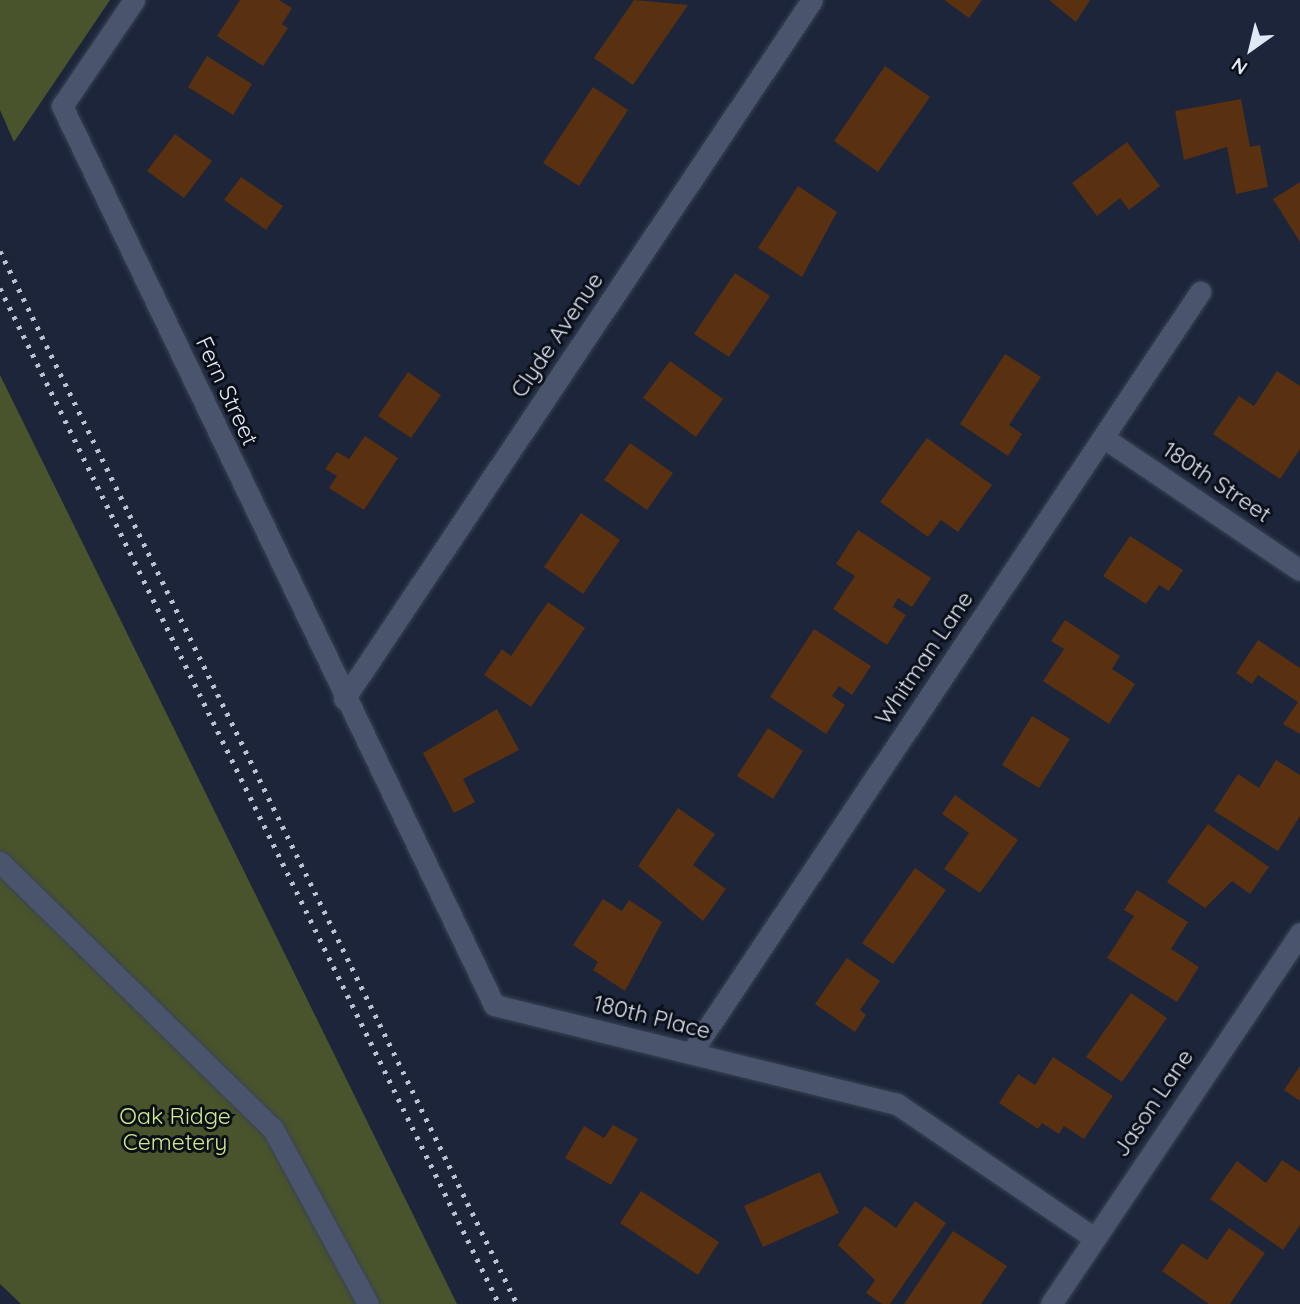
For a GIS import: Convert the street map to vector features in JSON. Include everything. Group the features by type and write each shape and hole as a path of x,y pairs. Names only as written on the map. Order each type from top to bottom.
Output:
{"street":[{"name":"Fern Street","path":"134,0 62,106 344,699"},
{"name":"Clyde Avenue","path":"344,699 812,0"},
{"name":"Whitman Lane","path":"691,1053 1200,292"},
{"name":"180th Street","path":"1104,438 1300,570"},
{"name":"180th Place","path":"344,699 494,1004 897,1104 1094,1238"},
{"path":"0,862 273,1129 368,1304"},
{"name":"Jason Lane","path":"1051,1304 1300,933"}],"green space":[{"path":"0,0 110,0 14,142 0,110"},
{"name":"Oak Ridge Cemetery","path":"0,375 457,1304 21,1304 0,1284"}],"building":[{"path":"240,0 279,0 292,8 282,24 288,28 263,66 217,36"},
{"path":"634,0 688,5 633,85 594,58"},
{"path":"944,0 982,0 969,18"},
{"path":"1049,0 1090,0 1076,22"},
{"path":"207,56 252,84 233,115 188,87"},
{"path":"885,66 930,97 878,172 834,141"},
{"path":"593,87 628,110 579,186 543,163"},
{"path":"1241,99 1250,147 1260,145 1268,187 1236,194 1227,147 1184,160 1175,111"},
{"path":"175,134 212,161 184,198 147,171"},
{"path":"1127,142 1160,186 1129,210 1120,198 1097,216 1072,183"},
{"path":"241,177 283,206 266,230 224,200"},
{"path":"1300,182 1300,242 1273,199"},
{"path":"798,186 837,212 802,277 758,248"},
{"path":"735,273 770,296 729,357 694,334"},
{"path":"1005,354 1041,377 1009,425 1022,434 1008,456 960,424"},
{"path":"670,361 723,399 696,437 643,398"},
{"path":"1277,371 1300,386 1300,449 1280,479 1213,434 1239,396 1254,406"},
{"path":"408,372 441,395 411,438 378,416"},
{"path":"365,436 398,458 364,510 329,488 337,476 325,469 337,452 349,459"},
{"path":"927,438 992,485 958,532 941,520 928,537 880,502"},
{"path":"630,443 673,473 647,510 604,480"},
{"path":"581,513 620,540 583,594 544,567"},
{"path":"858,530 931,578 912,607 898,598 893,607 906,615 887,645 833,609 855,576 836,564"},
{"path":"1130,536 1183,570 1169,591 1159,585 1146,604 1103,576"},
{"path":"548,602 585,628 531,707 484,675 502,649 511,656"},
{"path":"1065,620 1120,656 1112,669 1135,684 1109,724 1043,681 1064,649 1051,641"},
{"path":"814,629 871,666 852,695 839,686 832,696 845,705 826,734 770,697"},
{"path":"1258,640 1300,668 1300,734 1283,724 1298,702 1258,675 1252,684 1236,673"},
{"path":"497,709 519,750 463,779 475,802 454,813 423,753"},
{"path":"1032,716 1070,739 1039,788 1002,765"},
{"path":"768,728 803,751 773,799 737,776"},
{"path":"1276,760 1300,775 1300,816 1278,851 1214,811 1238,774 1259,788"},
{"path":"955,795 1018,840 980,893 944,869 969,833 942,814"},
{"path":"678,808 715,834 693,865 726,889 703,921 638,866"},
{"path":"1208,824 1269,867 1250,894 1232,881 1205,908 1167,882"},
{"path":"915,868 946,890 893,964 862,943"},
{"path":"1137,890 1188,922 1171,949 1199,967 1177,1002 1107,958 1134,916 1124,910"},
{"path":"603,899 622,911 629,900 662,922 625,991 593,970 598,962 573,945"},
{"path":"847,958 880,981 860,1010 866,1015 855,1032 815,1004"},
{"path":"1131,993 1167,1018 1122,1082 1086,1057"},
{"path":"1053,1057 1113,1096 1084,1139 1064,1126 1059,1134 1042,1123 1038,1129 999,1103 1018,1074 1035,1085"},
{"path":"1300,1066 1300,1101 1284,1090"},
{"path":"613,1125 638,1139 611,1185 565,1158 584,1126 604,1138"},
{"path":"1282,1160 1300,1172 1300,1225 1283,1250 1210,1199 1237,1161 1266,1183"},
{"path":"820,1172 839,1213 763,1247 744,1206"},
{"path":"641,1191 719,1242 698,1275 620,1223"},
{"path":"915,1201 946,1223 890,1304 882,1304 866,1293 875,1280 838,1245 865,1206 896,1228"},
{"path":"1229,1228 1265,1253 1230,1304 1209,1304 1162,1271 1182,1243 1207,1260"},
{"path":"953,1231 1007,1266 981,1304 904,1304"}],"railway":[{"path":"0,251 517,1304"},
{"path":"0,288 499,1304"}]}
